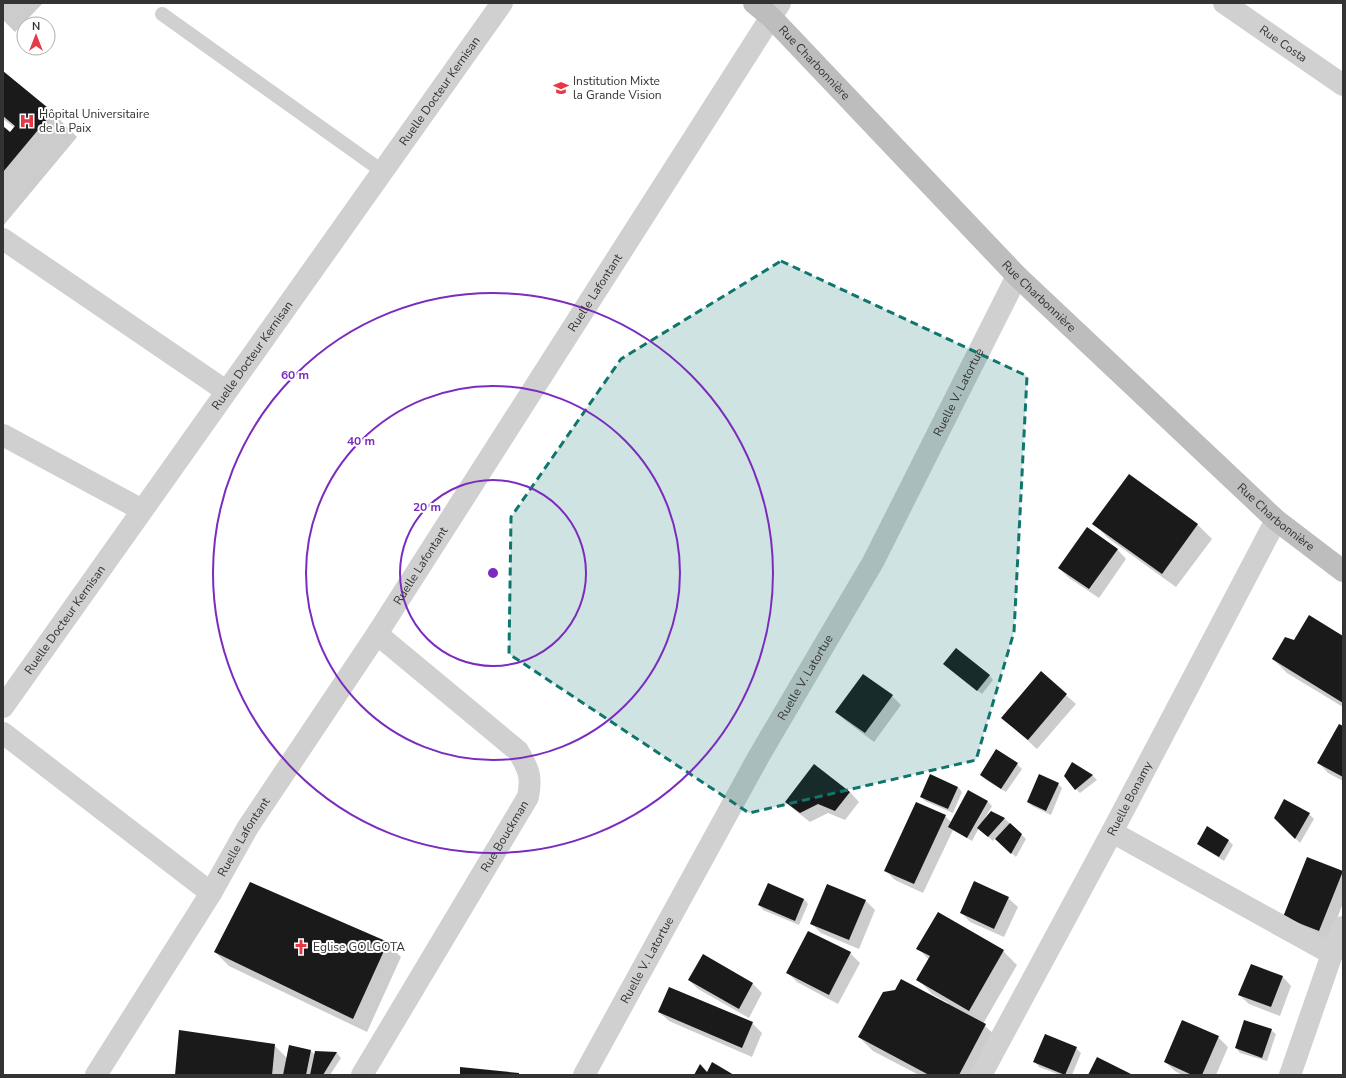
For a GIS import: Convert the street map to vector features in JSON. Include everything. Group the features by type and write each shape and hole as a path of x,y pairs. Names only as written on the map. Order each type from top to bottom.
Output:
{"street":[{"name":"Ruelle Docteur Kernisan","path":"3,707 502,3"},
{"name":"Rue Charbonnière","path":"754,3 776,10 1017,276 1276,520 1343,571"},
{"name":"Rue Costa","path":"1224,3 1343,85"},
{"name":"Ruelle Lafontant","path":"96,1075 211,893 248,827 377,634 776,10"},
{"path":"3,239 226,391"},
{"name":"Ruelle V. Latortue","path":"584,1075 759,756 873,562 1017,276"},
{"path":"3,435 142,510"},
{"name":"Ruelle Bonamy","path":"981,1075 1112,832 1276,520"},
{"name":"Rue Bouckman","path":"362,1075 528,797 531,782 527,766 518,751 377,634"},
{"path":"3,733 211,893"},
{"path":"1112,832 1332,954"},
{"path":"1290,1075 1332,954 1343,927"}],"lane":[{"path":"162,14 382,171"}],"highlighted area":[{"path":"781,261 1027,376 1014,632 976,760 749,813 509,654 511,517 621,359"}],"building":[{"name":"Hôpital Universitaire de la Paix","path":"3,71 53,112 3,172 3,126 10,132 15,126 3,116"},
{"path":"1129,474 1198,524 1162,574 1092,524"},
{"path":"1087,527 1118,549 1089,589 1058,568"},
{"path":"1309,615 1343,636 1343,703 1272,659 1285,637 1294,640"},
{"path":"956,648 990,675 977,691 943,664"},
{"path":"1041,671 1067,694 1028,740 1001,718"},
{"path":"863,674 893,695 865,733 835,712"},
{"path":"1339,724 1343,726 1343,777 1317,763"},
{"path":"996,749 1018,763 1001,789 980,775"},
{"path":"1072,762 1093,775 1075,790 1064,776"},
{"path":"814,764 850,792 835,811 818,804 800,813 785,802"},
{"path":"930,774 958,787 948,809 920,797"},
{"path":"1039,774 1059,783 1046,811 1027,802"},
{"path":"968,790 988,801 967,838 948,827"},
{"path":"1284,799 1310,813 1295,839 1274,818"},
{"path":"916,802 946,815 914,884 884,871"},
{"path":"991,811 1005,818 988,837 977,828"},
{"path":"1010,823 1022,834 1011,854 995,839"},
{"path":"1207,826 1229,840 1219,857 1197,844"},
{"path":"1307,857 1343,871 1319,931 1283,917"},
{"path":"974,881 1009,897 994,929 960,913"},
{"name":"Eglise GOLGOTA","path":"250,882 388,942 353,1019 214,952"},
{"path":"768,883 804,899 795,921 758,905"},
{"path":"827,884 866,900 849,940 810,924"},
{"path":"938,912 1004,950 969,1011 916,980 930,956 916,949"},
{"path":"808,931 851,952 829,995 786,973"},
{"path":"703,954 753,983 739,1009 688,980"},
{"path":"1251,964 1283,976 1271,1007 1238,995"},
{"path":"901,979 986,1024 959,1075 929,1075 858,1037 883,992 895,990"},
{"path":"669,987 753,1022 742,1048 658,1012"},
{"path":"1182,1020 1219,1036 1202,1075 1192,1075 1164,1062"},
{"path":"1244,1020 1272,1029 1262,1058 1235,1048"},
{"path":"179,1030 275,1044 272,1075 175,1075"},
{"path":"1045,1034 1077,1047 1065,1075 1033,1062"},
{"path":"289,1045 311,1050 306,1075 283,1075"},
{"path":"315,1051 337,1052 323,1075 310,1075"},
{"path":"1097,1057 1133,1075 1088,1075"},
{"path":"712,1062 734,1075 694,1075 700,1064 707,1072"},
{"path":"460,1067 519,1073 519,1075 460,1075"}],"place":[{"name":"Institution Mixte la Grande Vision","path":"561,88"},
{"name":"Hôpital Universitaire de la Paix","path":"27,121"},
{"name":"Eglise GOLGOTA","path":"301,947"}]}
